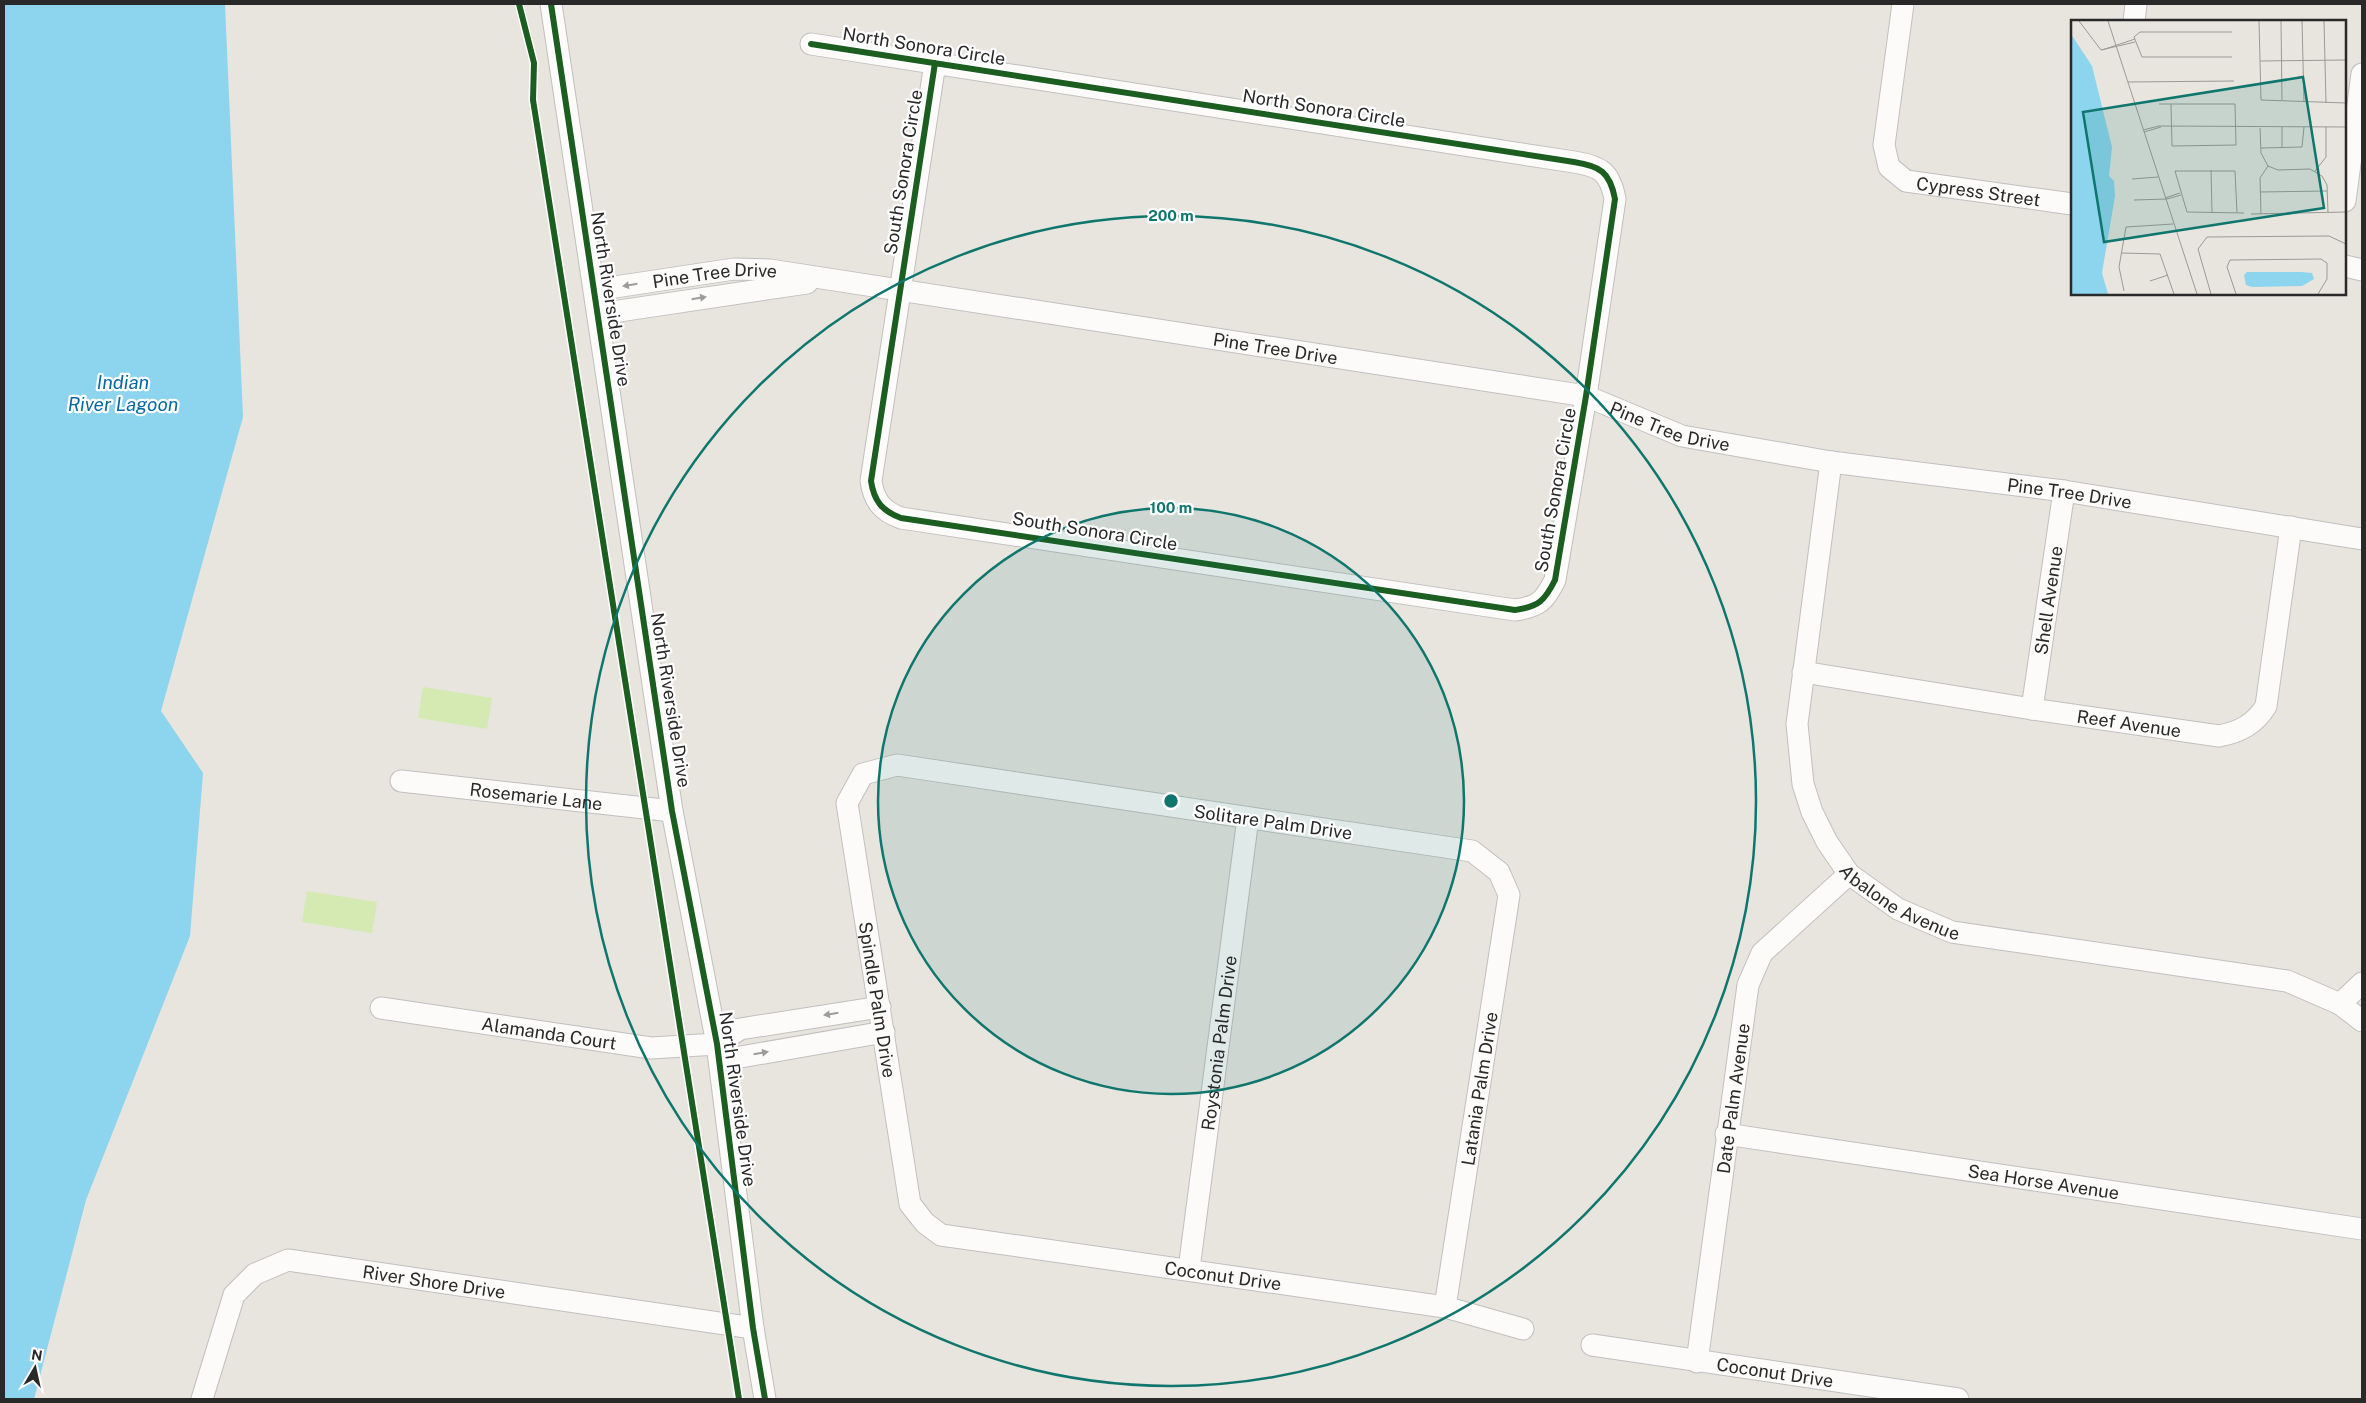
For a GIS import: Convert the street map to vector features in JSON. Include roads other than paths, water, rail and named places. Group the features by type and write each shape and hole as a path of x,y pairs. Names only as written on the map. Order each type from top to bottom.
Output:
{"street":[{"name":"North Riverside Drive","path":"551,4 599,314 672,811 717,1044 753,1328 765,1399"},
{"name":"Cypress Street","path":"1903,4 1884,145 1889,166 1906,181 2071,204"},
{"path":"2134,20 2136,4"},
{"name":"North Sonora Circle","path":"811,44 1592,164 1604,172 1608,178 1612,185 1614,199 1586,396"},
{"name":"South Sonora Circle","path":"935,63 899,290 872,481 873,495 880,506 901,518 1516,610 1530,608 1546,597 1555,580 1586,396"},
{"path":"2346,194 2362,74"},
{"path":"2346,266 2362,270"},
{"name":"Pine Tree Drive","path":"595,290 734,268 770,270 1586,396 1682,436 1831,462 2064,491 2362,538"},
{"name":"Pine Tree Drive","path":"599,314 749,290 834,280"},
{"name":"Abalone Avenue","path":"1831,462 1797,724 1803,784 1812,812 1827,842 1849,874 1898,909 1952,932 2287,981 2340,1004 2362,1021"},
{"name":"Shell Avenue","path":"2032,709 2064,491"},
{"name":"Reef Avenue","path":"1803,672 2032,709 2219,736 2236,733 2250,724 2266,706 2291,527"},
{"name":"Solitare Palm Drive","path":"862,774 897,765 1472,851 1499,872"},
{"name":"Spindle Palm Drive","path":"862,774 847,803 910,1204 925,1223"},
{"name":"Rosemarie Lane","path":"401,781 672,811"},
{"name":"Roystonia Palm Drive","path":"1189,1269 1248,818"},
{"name":"Latania Palm Drive","path":"1446,1307 1509,895 1499,872"},
{"name":"Date Palm Avenue","path":"1697,1362 1726,1134 1748,986 1762,953 1849,874"},
{"path":"2340,1004 2362,983"},
{"path":"880,1006 740,1029 717,1044 735,1058 884,1032"},
{"name":"Alamanda Court","path":"381,1008 651,1048 717,1044"},
{"name":"Sea Horse Avenue","path":"1726,1134 2362,1228"},
{"name":"Coconut Drive","path":"925,1223 941,1235 1446,1307 1523,1329"},
{"name":"River Shore Drive","path":"202,1399 234,1295 255,1274 288,1260 753,1328"},
{"name":"Coconut Drive","path":"1592,1346 1958,1399"}],"water":[{"name":"Indian River Lagoon","path":"4,4 225,4 243,417 161,711 203,773 190,936 86,1200 34,1399 4,1399"}]}
